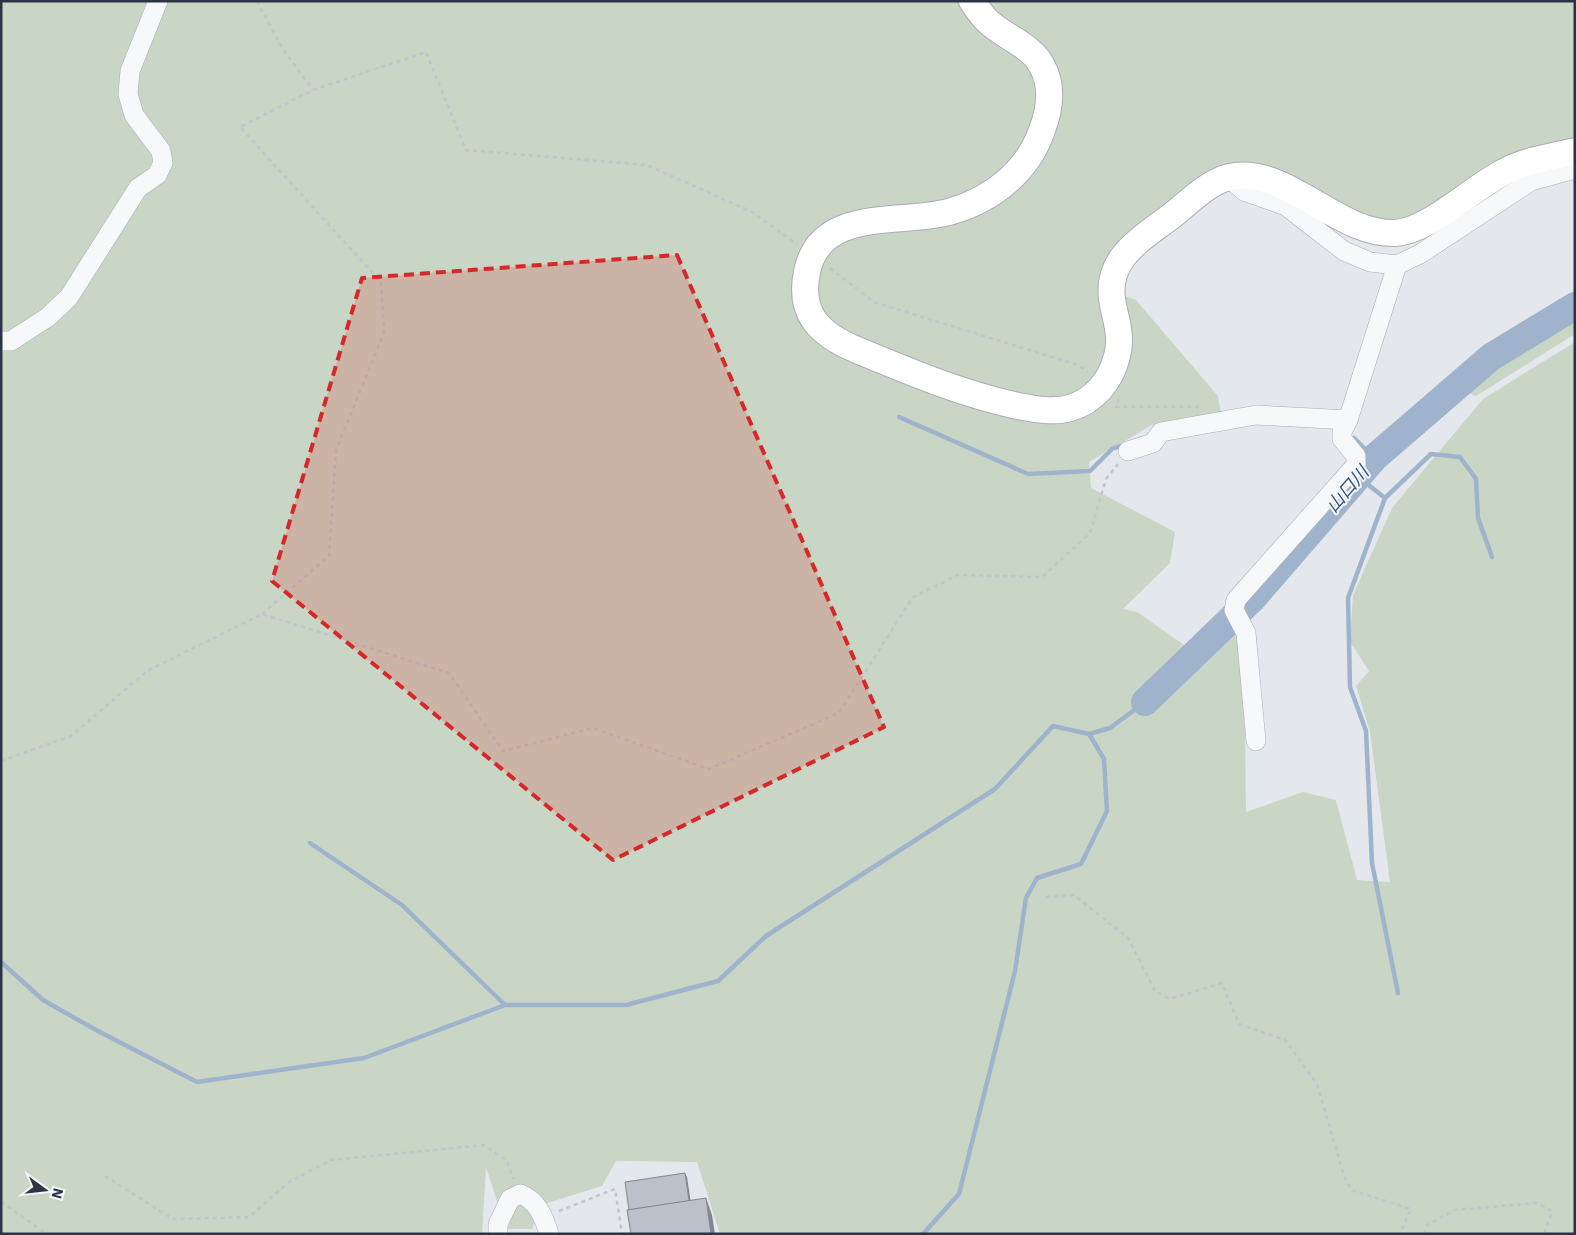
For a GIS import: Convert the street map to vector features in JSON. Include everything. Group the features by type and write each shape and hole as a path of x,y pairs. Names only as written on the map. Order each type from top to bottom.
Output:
{"street":[{"path":"1,342 10,340 48,317 69,297 138,188 157,175 163,163 161,151 134,115 128,94 130,71 158,1"},
{"path":"972,1 989,23 1034,54 1044,68 1050,92 1048,114 1034,150 1017,173 984,200 950,212 862,222 838,230 822,240 812,254 806,273 806,295 810,314 817,326 840,343 924,378 992,400 1037,409 1066,410 1112,391 1120,338 1111,297 1113,275 1123,254 1208,187 1228,177 1249,176 1273,181 1353,224 1376,232 1400,233 1420,227 1503,172 1523,164 1575,151"},
{"path":"1228,177 1244,192 1286,206 1344,251 1370,262 1397,266 1420,254 1531,181 1575,170"},
{"path":"1256,741 1246,633 1238,617 1236,600 1356,465 1356,456 1342,439 1342,432 1348,420 1397,266"},
{"path":"1128,451 1153,444 1161,432 1256,416 1348,420"},
{"path":"498,1234 498,1224 510,1199 520,1194 530,1198 546,1226"}],"path":[{"path":"257,1 282,48 313,90"},
{"path":"1,761 70,736 147,670 262,614 329,556 336,450 384,333 381,282 240,127 313,90 426,52 466,150 647,165 752,212 812,254 874,302 1078,365 1112,391 1116,407 1200,407"},
{"path":"262,614 449,673 503,751 593,728 709,769 839,713 913,597 958,575 1042,578 1090,533 1106,479 1128,451"},
{"path":"1046,897 1074,895 1128,938 1155,991 1170,999 1222,983 1239,1024 1286,1040 1317,1084 1344,1176 1352,1190 1411,1209 1400,1234"},
{"path":"105,1176 173,1219 249,1217 289,1182 331,1160 484,1145 506,1160 520,1194"},
{"path":"546,1226 615,1189 622,1234"},
{"path":"1,1202 47,1234"},
{"path":"1424,1234 1427,1225 1455,1210 1537,1203 1552,1211 1544,1234"}],"highlighted area":[{"path":"677,255 884,727 613,860 272,581 362,278"}],"green space":[{"path":"1,1 1575,1 1575,139 1412,218 1366,220 1218,169 1099,287 1136,300 1218,396 1221,414 1152,425 1089,462 1091,488 1175,532 1170,563 1123,609 1137,612 1190,649 1223,614 1240,639 1245,730 1246,812 1303,792 1336,800 1357,880 1390,882 1370,732 1356,686 1369,671 1350,642 1353,595 1392,508 1483,399 1575,342 1575,1234 720,1234 697,1162 616,1161 602,1186 544,1204 532,1229 506,1229 486,1167 482,1234 1,1234"},
{"path":"1575,318 1575,334 1476,396 1466,392 1493,367"}],"building":[{"path":"685,1173 689,1201 629,1210 625,1182"},
{"path":"706,1198 711,1234 631,1234 627,1210"}],"waterway":[{"name":"山口川","path":"1145,702 1252,599 1374,458 1491,357 1575,306"},
{"path":"899,417 1028,474 1090,471 1112,449 1126,444"},
{"path":"1354,438 1374,458"},
{"path":"1385,498 1431,454 1460,457 1476,479 1478,518 1492,557"},
{"path":"1357,476 1385,498 1348,598 1350,687 1366,731 1372,863 1398,993"},
{"path":"1,962 43,1000 96,1030 197,1082 364,1058 505,1005 626,1005 718,981 766,936 995,789 1053,726 1089,734 1110,728 1145,702"},
{"path":"923,1234 959,1194 1015,971 1026,898 1037,878 1081,864 1107,811 1104,759 1089,734"},
{"path":"310,843 402,905 505,1005"}]}
